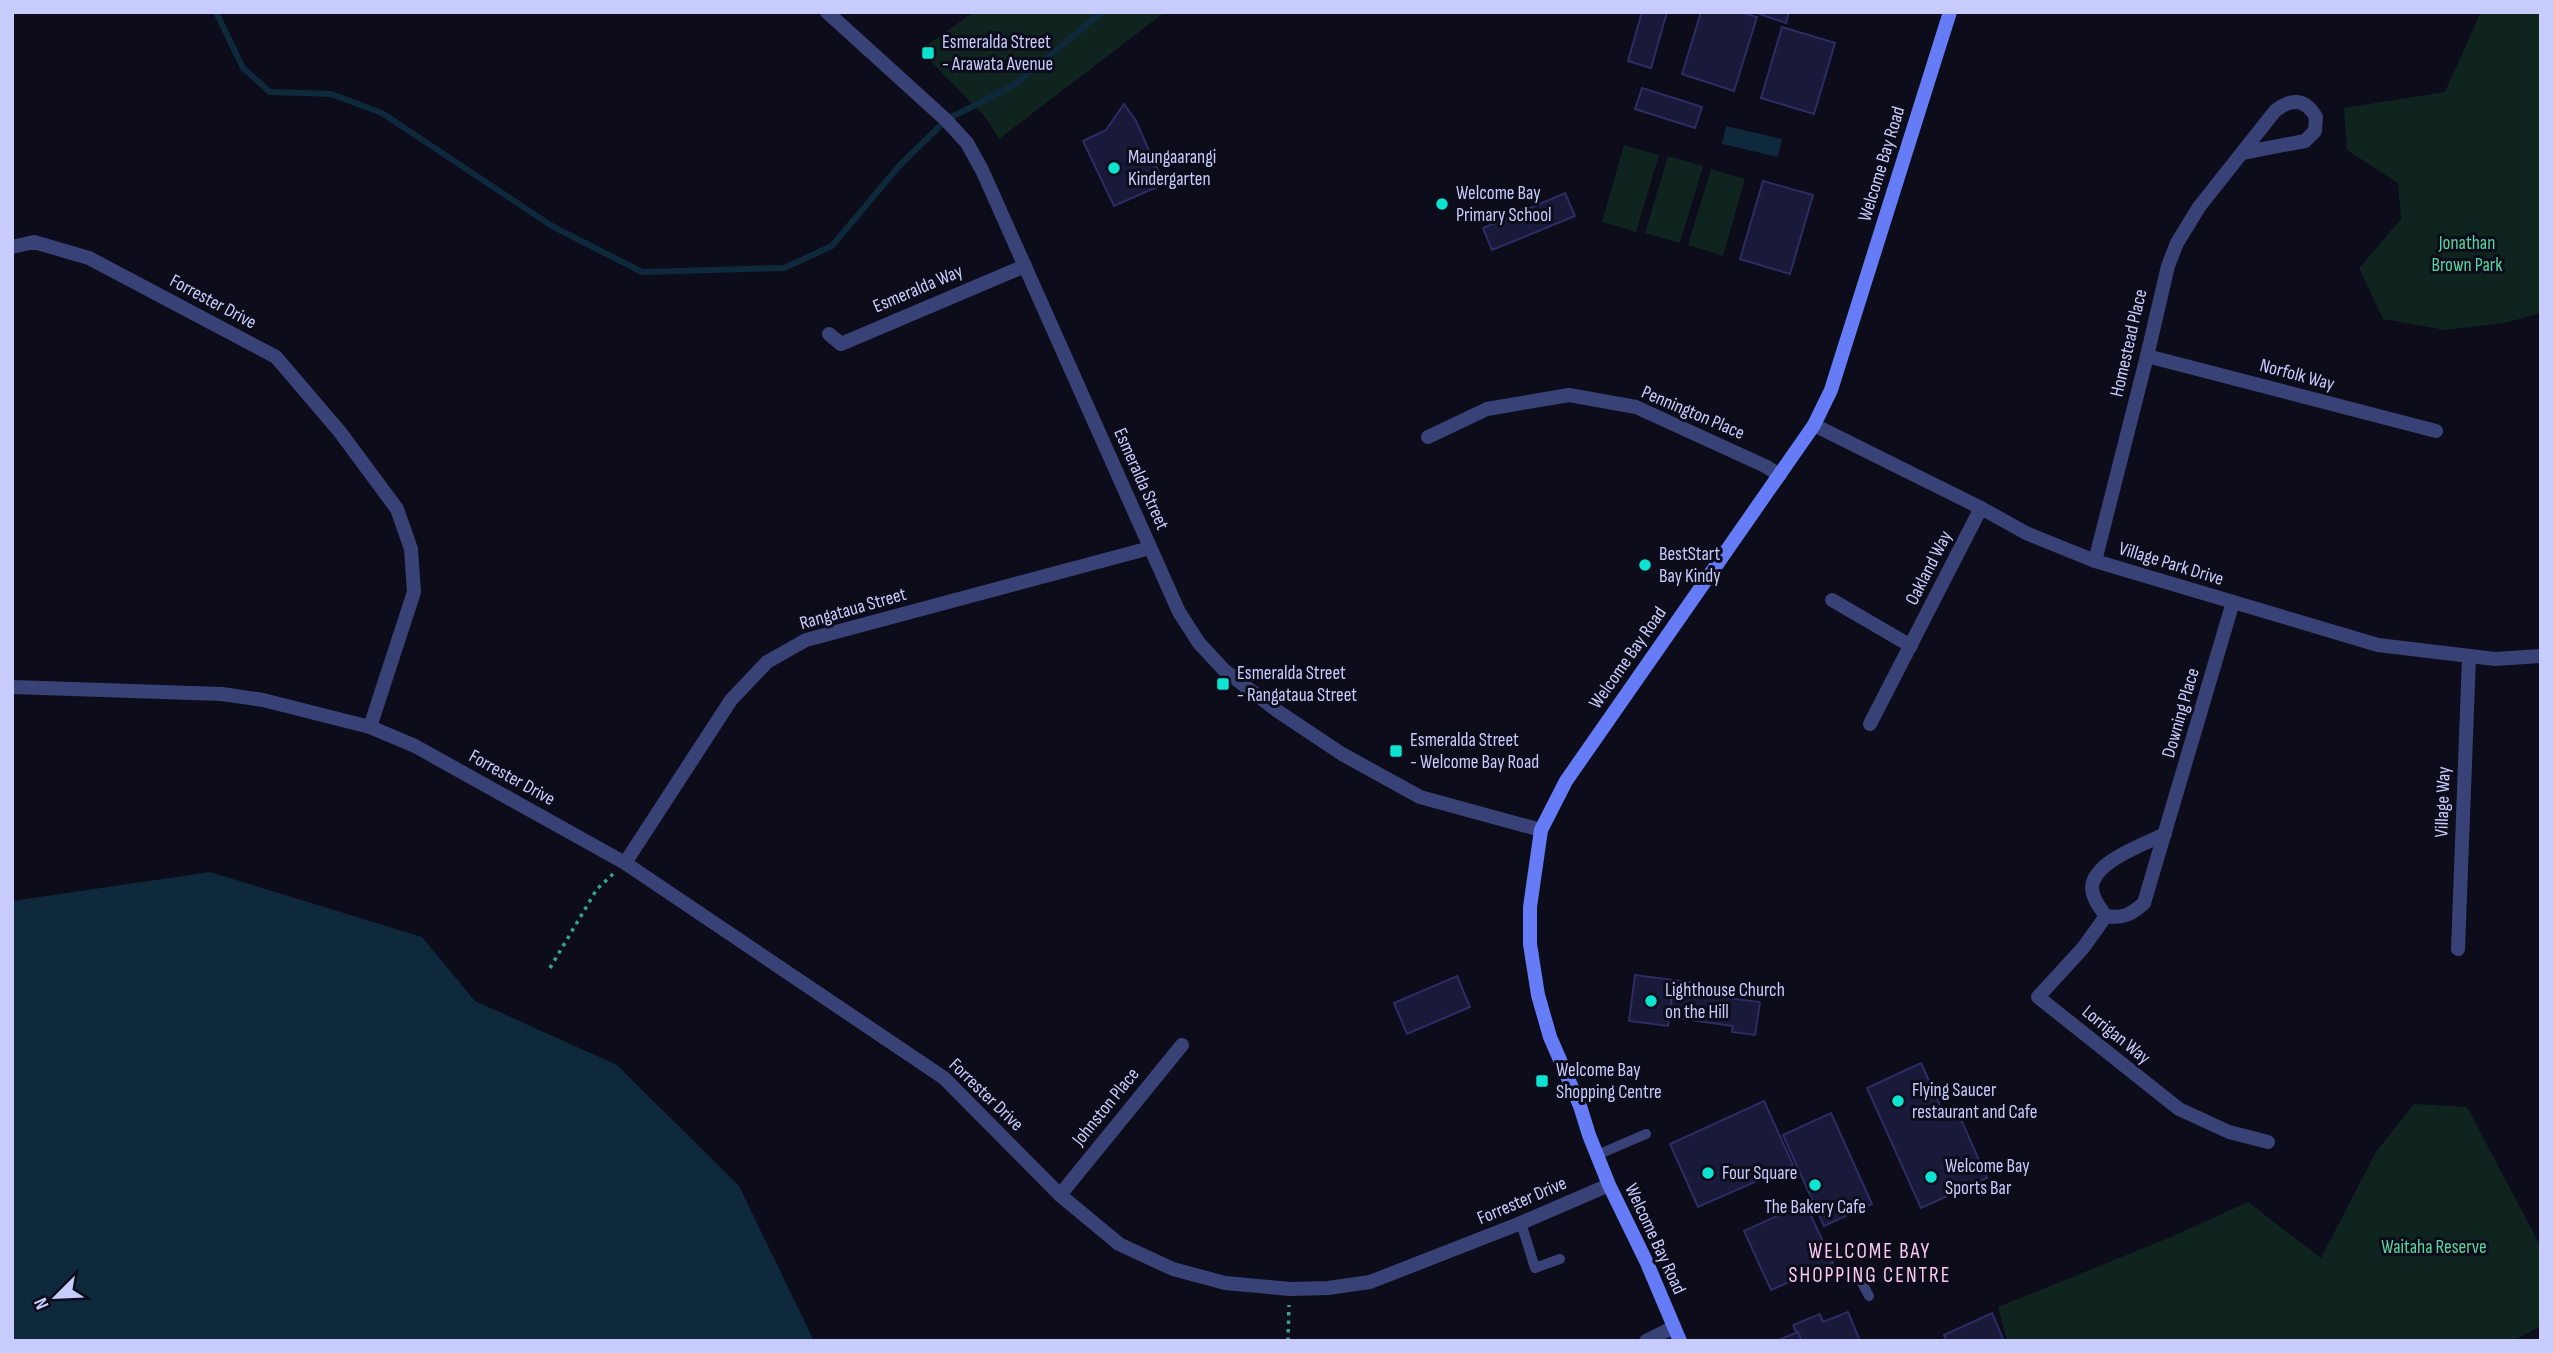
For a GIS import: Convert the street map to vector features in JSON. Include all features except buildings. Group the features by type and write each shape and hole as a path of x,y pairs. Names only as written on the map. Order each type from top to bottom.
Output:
{"main road":[{"name":"Welcome Bay Road","path":"1677,1334 1647,1263 1609,1185 1580,1106 1550,1037 1538,995 1530,944 1530,907 1541,830 1566,780 1780,475 1814,425 1832,390 1950,12"}],"street":[{"name":"Esmeralda Street","path":"827,12 946,120 967,143 982,170 1179,612 1199,643 1224,670 1279,712 1342,754 1420,797 1541,830"},
{"name":"Homestead Place","path":"2095,561 2164,280 2177,243 2199,207 2263,124 2284,104 2294,100 2302,102 2316,117 2315,131 2305,141 2242,153"},
{"name":"Forrester Drive","path":"12,247 34,242 89,257 276,357 340,432 397,509 411,549 414,592 370,727"},
{"name":"Esmeralda Way","path":"830,334 841,344 1025,266"},
{"name":"Norfolk Way","path":"2147,356 2436,431"},
{"name":"Pennington Place","path":"1428,437 1487,409 1569,395 1636,407 1780,475"},
{"name":"Village Park Drive","path":"1814,425 2026,533 2095,561 2378,645 2469,657 2541,656"},
{"name":"Oakland Way","path":"1870,724 1981,508"},
{"name":"Rangataua Street","path":"625,863 731,700 767,662 806,640 1150,548"},
{"path":"1832,600 1910,646"},
{"name":"Downing Place","path":"2106,916 2117,918 2133,914 2144,903 2233,603"},
{"name":"Village Way","path":"2458,949 2469,657"},
{"name":"Forrester Drive","path":"12,687 222,694 263,700 370,727 415,746 625,863 944,1078 1060,1195 1119,1244 1173,1269 1225,1283 1290,1289 1328,1288 1370,1282 1521,1223 1609,1185"},
{"path":"2106,916 2096,903 2092,888 2096,875 2118,858 2165,834"},
{"name":"Lorrigan Way","path":"2106,916 2083,948 2038,997 2179,1109 2229,1132 2268,1142"},
{"name":"Johnston Place","path":"1060,1195 1182,1045"},
{"path":"1646,1341 1677,1334"}],"lane":[{"path":"1597,1155 1646,1134"},
{"path":"1521,1223 1535,1268 1560,1259"},
{"path":"1862,1283 1870,1296"}],"path":[{"path":"550,968 597,890 625,863"},
{"path":"1288,1341 1290,1289"}],"green space":[{"path":"974,12 1165,12 999,139 986,118 920,50"},
{"name":"Jonathan Brown Park","path":"2541,12 2541,313 2505,323 2445,330 2383,319 2359,268 2401,219 2398,183 2347,150 2344,108 2445,92 2480,14"},
{"path":"1624,145 1659,155 1636,232 1602,222"},
{"path":"1668,156 1703,166 1680,243 1645,233"},
{"path":"1711,169 1745,179 1723,256 1688,245"},
{"name":"Waitaha Reserve","path":"2414,1104 2467,1107 2541,1247 2541,1326 2513,1341 2007,1341 1998,1307 2171,1237 2248,1202 2321,1258 2376,1152"}],"water":[{"path":"1726,126 1782,139 1778,157 1722,144"},
{"path":"210,872 422,937 475,1001 617,1065 739,1186 814,1341 12,1341 12,901"}],"waterway":[{"path":"216,12 243,68 270,92 331,94 382,113 552,226 642,272 784,268 832,246 899,166 946,120 1014,85 1102,12"}],"place":[{"name":"Esmeralda Street - Arawata Avenue","path":"928,53"},
{"name":"Maungaarangi Kindergarten","path":"1114,168"},
{"name":"Welcome Bay Primary School","path":"1442,204"},
{"name":"BestStart Bay Kindy","path":"1645,565"},
{"name":"Esmeralda Street - Rangataua Street","path":"1223,684"},
{"name":"Esmeralda Street - Welcome Bay Road","path":"1396,751"},
{"name":"Lighthouse Church on the Hill","path":"1651,1001"},
{"name":"Welcome Bay Shopping Centre","path":"1542,1081"},
{"name":"Flying Saucer restaurant and Cafe","path":"1898,1101"},
{"name":"Four Square","path":"1708,1173"},
{"name":"Welcome Bay Sports Bar","path":"1931,1177"},
{"name":"The Bakery Cafe","path":"1815,1185"}],"district":[{"name":"WELCOME BAY SHOPPING CENTRE","path":"1870,1263"}]}
